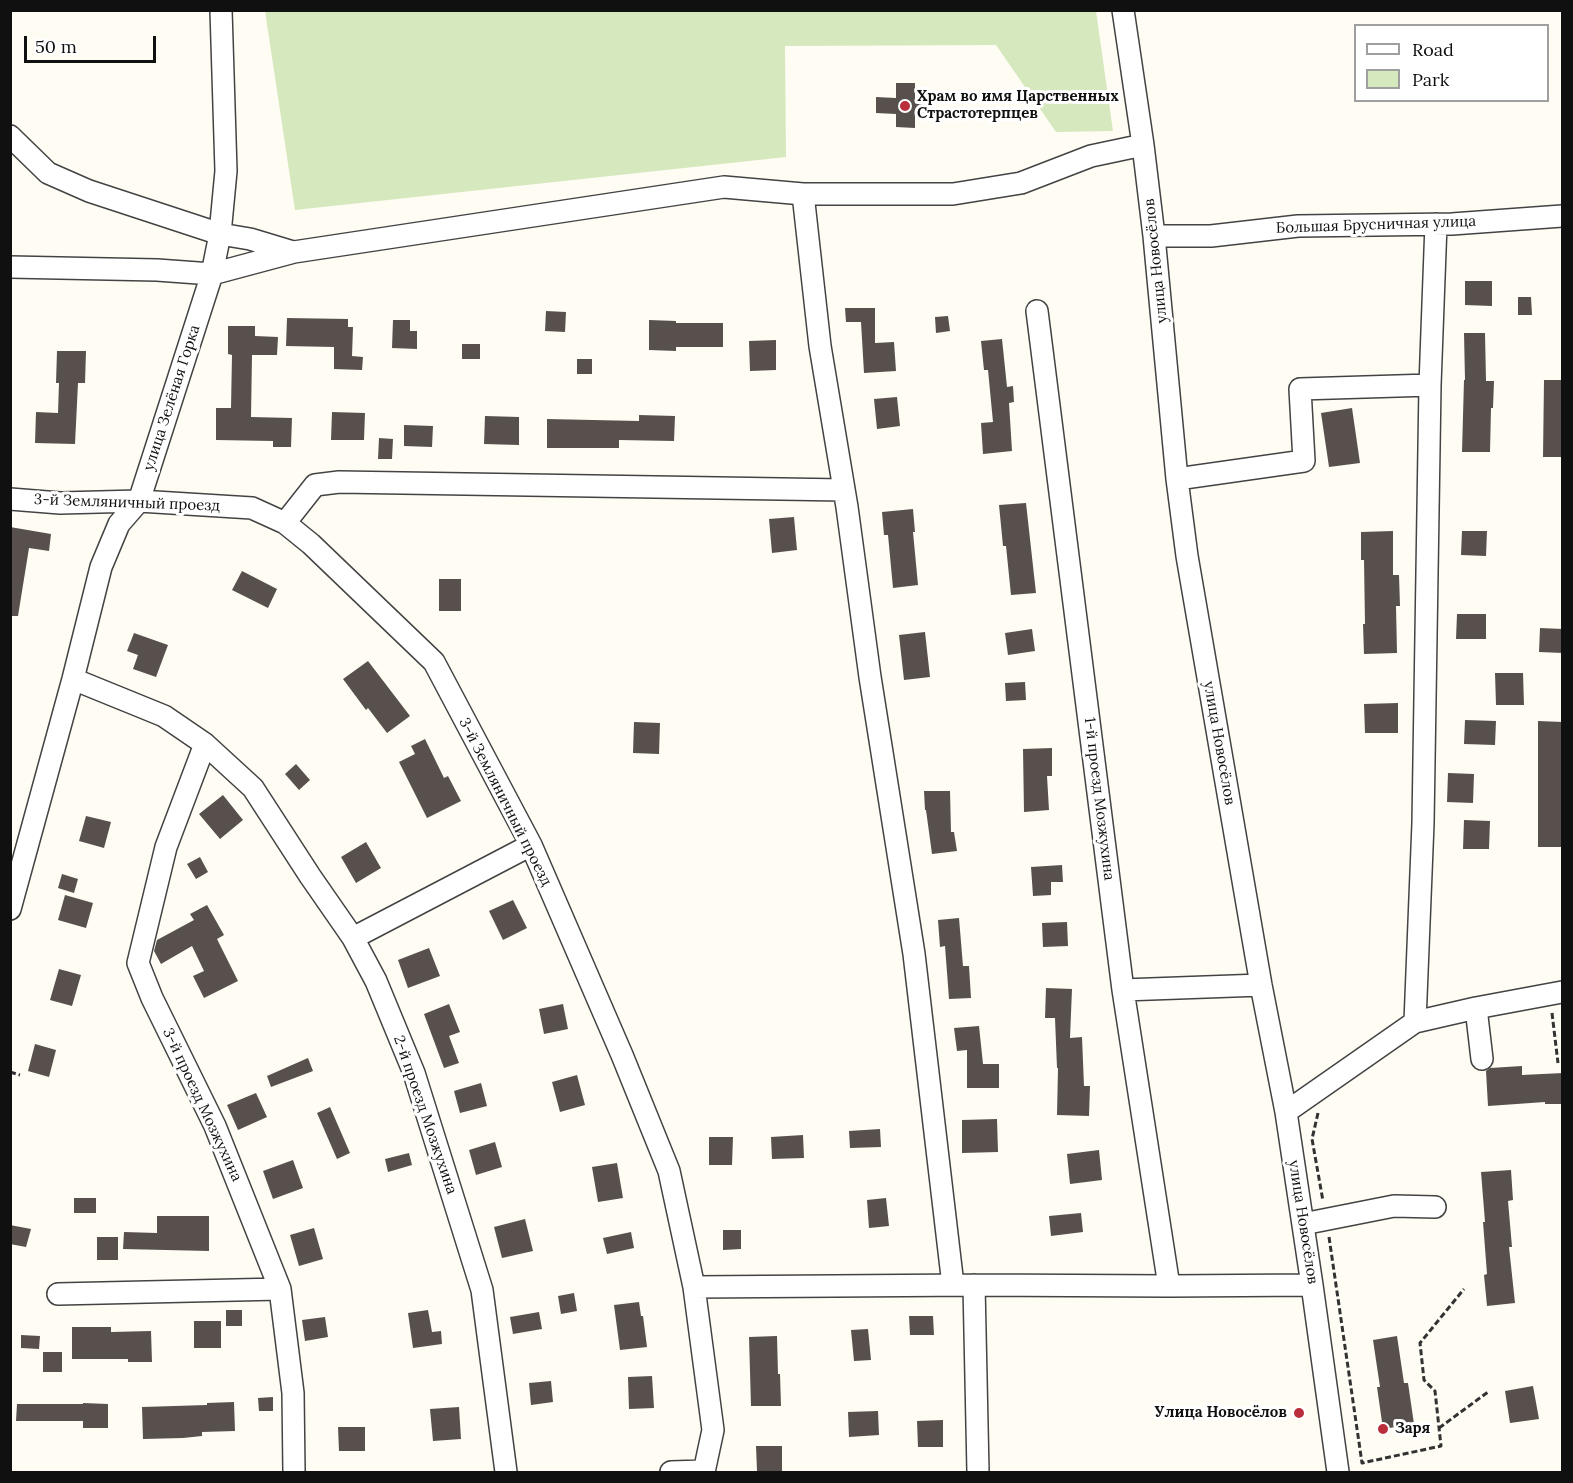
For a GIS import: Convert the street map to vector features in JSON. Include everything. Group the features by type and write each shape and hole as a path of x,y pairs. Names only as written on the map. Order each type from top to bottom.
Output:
{"street":[{"name":"улица Зелёная Горка","path":"10,909 74,680 101,567 118,524 139,501 212,274 220,234 226,171 221,10"},
{"name":"улица Новосёлов","path":"1123,10 1154,236 1177,479 1187,556 1261,985 1286,1112 1338,1473"},
{"path":"10,136 48,173 89,191 220,234 250,239 294,252"},
{"path":"10,267 157,270 212,274 294,252 724,188 803,194 953,194 1022,183 1091,156 1143,145"},
{"path":"803,194 820,346 844,490 876,721 914,954 963,1285 978,1473"},
{"name":"Большая Брусничная улица","path":"1154,236 1211,236 1298,226 1436,224 1563,216"},
{"path":"1415,1022 1423,823 1430,384 1436,224"},
{"name":"1-й проезд Мозжухина","path":"1037,311 1123,990 1169,1286"},
{"path":"1177,479 1304,461 1300,389 1430,384"},
{"path":"285,523 315,485 339,482 844,490"},
{"name":"3-й Земляничный проезд","path":"10,499 60,503 139,501 252,508 285,523 311,544 434,662 531,845 622,1055 669,1171 694,1287 713,1430 703,1472"},
{"name":"2-й проезд Мозжухина","path":"74,680 164,716 205,744 253,788 353,938 376,981 414,1073 482,1290 506,1473"},
{"name":"3-й проезд Мозжухина","path":"205,744 166,846 138,963 152,998 215,1126 280,1289 293,1393 294,1473"},
{"path":"353,938 531,845"},
{"path":"1123,990 1261,985"},
{"path":"1286,1112 1415,1022 1556,993"},
{"path":"1476,1008 1482,1059"},
{"path":"1303,1224 1394,1206 1435,1207"},
{"path":"694,1287 1312,1284"},
{"path":"58,1294 280,1289"},
{"path":"671,1473 703,1472"}],"path":[{"path":"1556,993 1558,1063"},
{"path":"10,1072 20,1075"},
{"path":"1362,1462 1441,1446 1435,1391 1424,1380 1420,1343 1464,1289"},
{"path":"1439,1428 1488,1392"}],"green space":[{"path":"265,11 1096,11 1113,131 1056,132 996,45 785,46 786,157 295,210"}],"building":[{"name":"Храм во имя Царственных Страстотерпцев","path":"896,83 915,83 915,98 933,98 933,113 915,113 915,128 896,127 896,114 876,113 876,97 896,98"},
{"path":"1465,281 1492,281 1492,306 1465,305"},
{"path":"1518,297 1531,297 1532,315 1518,315"},
{"path":"845,308 875,308 875,343 894,342 896,371 864,373 861,322 846,322"},
{"path":"546,311 566,312 565,332 545,331"},
{"path":"948,316 950,331 936,333 935,317"},
{"path":"287,318 348,319 348,327 353,327 352,356 363,357 362,370 334,369 334,347 286,346"},
{"path":"393,320 410,320 410,331 417,331 417,349 392,348"},
{"path":"649,320 676,321 676,323 723,323 723,347 676,347 676,351 649,350"},
{"path":"228,326 255,326 255,336 278,337 277,355 252,355 251,417 292,418 291,447 273,447 273,441 216,440 216,408 231,408 232,355 228,354"},
{"path":"1464,333 1485,333 1486,381 1494,381 1490,452 1462,452"},
{"path":"1002,339 1007,387 1013,386 1014,402 1009,403 1012,451 983,454 981,423 993,422 988,370 984,370 981,341"},
{"path":"776,340 776,370 750,371 749,341"},
{"path":"462,344 480,344 480,359 462,359"},
{"path":"57,351 86,351 85,383 78,383 75,444 35,443 36,412 58,413"},
{"path":"577,359 592,359 592,374 577,374"},
{"path":"1544,380 1563,380 1563,457 1543,457"},
{"path":"897,397 900,426 877,429 874,399"},
{"path":"1352,408 1360,463 1329,467 1321,413"},
{"path":"332,412 365,413 364,440 331,440"},
{"path":"639,415 675,416 674,441 619,440 619,448 547,448 547,419 639,421"},
{"path":"485,416 519,417 519,445 484,444"},
{"path":"404,425 433,426 432,447 404,446"},
{"path":"379,438 393,439 392,459 378,459"},
{"path":"1026,503 1036,593 1011,595 999,505"},
{"path":"913,509 918,585 893,588 888,535 884,535 882,512"},
{"path":"794,517 797,550 772,553 769,519"},
{"path":"10,527 51,534 49,551 29,548 18,616 10,616"},
{"path":"1393,531 1393,575 1399,575 1400,606 1396,606 1397,653 1364,654 1364,560 1361,560 1361,532"},
{"path":"1462,531 1487,531 1486,556 1461,555"},
{"path":"242,571 277,589 268,608 232,590"},
{"path":"439,579 461,579 461,611 439,611"},
{"path":"1457,614 1486,614 1486,639 1456,639"},
{"path":"1540,628 1563,629 1563,653 1539,652"},
{"path":"1032,629 1035,651 1008,655 1005,633"},
{"path":"925,632 930,677 904,680 899,635"},
{"path":"134,633 168,645 156,677 133,669 138,655 127,651"},
{"path":"368,661 410,716 387,733 343,679"},
{"path":"1495,673 1523,673 1524,705 1496,705"},
{"path":"1025,682 1026,700 1006,701 1005,683"},
{"path":"1398,703 1398,733 1365,733 1364,704"},
{"path":"1465,720 1496,721 1495,745 1464,744"},
{"path":"1538,721 1563,722 1563,847 1538,847"},
{"path":"634,722 660,723 659,754 633,753"},
{"path":"425,739 444,778 448,776 461,801 427,818 399,762 415,754 411,746"},
{"path":"1052,748 1052,776 1047,776 1049,810 1024,812 1023,749"},
{"path":"296,764 310,780 299,790 285,774"},
{"path":"1448,773 1474,774 1473,803 1447,802"},
{"path":"924,791 950,791 951,832 954,832 957,851 932,854"},
{"path":"223,795 243,820 220,839 199,814"},
{"path":"86,816 111,822 104,848 79,841"},
{"path":"1464,820 1490,821 1489,849 1463,849"},
{"path":"366,842 381,868 356,883 341,857"},
{"path":"200,857 208,872 196,879 187,864"},
{"path":"1062,865 1063,882 1051,882 1051,895 1033,896 1031,867"},
{"path":"62,874 78,879 74,893 58,888"},
{"path":"65,895 93,903 86,928 58,920"},
{"path":"513,900 527,928 503,940 489,911"},
{"path":"207,905 224,935 217,939 238,981 204,998 193,976 204,971 192,946 161,964 154,951 157,940 194,920 190,914"},
{"path":"959,918 963,966 969,966 971,998 949,999 945,946 940,947 938,920"},
{"path":"1067,922 1068,946 1043,947 1042,923"},
{"path":"429,948 440,976 408,988 398,960"},
{"path":"59,969 81,975 72,1006 50,1000"},
{"path":"1046,988 1072,989 1070,1038 1082,1037 1084,1086 1090,1086 1089,1116 1057,1115 1058,1068 1055,1018 1045,1018"},
{"path":"449,1004 460,1032 449,1036 459,1063 444,1068 424,1014"},
{"path":"563,1004 568,1029 544,1034 539,1009"},
{"path":"979,1026 983,1064 999,1064 999,1088 967,1088 967,1050 957,1051 954,1028"},
{"path":"35,1044 56,1050 49,1077 28,1071"},
{"path":"308,1058 313,1071 271,1087 267,1076"},
{"path":"1522,1066 1522,1075 1563,1073 1563,1104 1545,1104 1545,1102 1488,1106 1486,1071 1490,1068"},
{"path":"577,1075 585,1105 560,1112 552,1082"},
{"path":"481,1083 487,1106 460,1113 454,1091"},
{"path":"256,1093 267,1117 238,1130 227,1105"},
{"path":"330,1107 350,1153 337,1159 317,1113"},
{"path":"997,1119 998,1152 962,1153 962,1120"},
{"path":"880,1129 881,1147 850,1148 849,1131"},
{"path":"803,1135 804,1158 772,1159 771,1137"},
{"path":"709,1137 733,1137 732,1165 709,1165"},
{"path":"495,1142 502,1167 476,1175 469,1150"},
{"path":"1099,1150 1102,1180 1070,1184 1067,1154"},
{"path":"409,1153 412,1165 388,1172 385,1159"},
{"path":"293,1160 303,1188 273,1199 263,1171"},
{"path":"617,1163 623,1198 598,1202 592,1167"},
{"path":"1511,1170 1513,1200 1508,1201 1512,1247 1509,1247 1515,1303 1487,1306 1481,1172"},
{"path":"74,1198 96,1198 96,1213 74,1213"},
{"path":"886,1198 889,1226 869,1228 867,1200"},
{"path":"1081,1213 1083,1232 1051,1236 1049,1216"},
{"path":"157,1216 209,1216 209,1251 123,1249 124,1232 157,1233"},
{"path":"525,1219 533,1251 502,1258 494,1227"},
{"path":"10,1225 31,1229 26,1247 10,1244"},
{"path":"314,1228 323,1259 299,1266 290,1235"},
{"path":"723,1230 741,1230 741,1249 723,1250"},
{"path":"631,1232 634,1248 607,1254 603,1238"},
{"path":"97,1237 118,1237 118,1260 97,1260"},
{"path":"574,1293 577,1311 561,1314 558,1296"},
{"path":"639,1302 647,1347 620,1350 614,1305"},
{"path":"226,1310 242,1310 242,1326 226,1326"},
{"path":"428,1310 432,1332 441,1331 442,1344 413,1348 408,1313"},
{"path":"539,1312 542,1329 513,1334 510,1317"},
{"path":"909,1316 933,1316 934,1335 910,1335"},
{"path":"325,1317 328,1337 305,1341 302,1320"},
{"path":"194,1321 221,1321 221,1348 194,1348"},
{"path":"72,1327 111,1327 111,1332 151,1331 152,1362 128,1362 128,1359 72,1359"},
{"path":"868,1329 871,1360 854,1361 851,1330"},
{"path":"21,1335 40,1336 39,1349 21,1348"},
{"path":"777,1336 781,1406 751,1406 749,1337"},
{"path":"1397,1336 1404,1383 1408,1383 1414,1424 1383,1429 1373,1340"},
{"path":"43,1352 62,1352 62,1372 43,1372"},
{"path":"652,1376 654,1408 629,1409 628,1377"},
{"path":"551,1381 553,1402 531,1405 529,1383"},
{"path":"1533,1386 1539,1419 1510,1423 1505,1391"},
{"path":"273,1397 273,1411 259,1411 258,1398"},
{"path":"234,1402 235,1431 202,1432 202,1436 183,1438 143,1439 142,1407"},
{"path":"17,1404 108,1404 108,1428 83,1428 83,1421 16,1421"},
{"path":"459,1407 461,1439 433,1441 430,1409"},
{"path":"878,1411 879,1435 849,1437 848,1412"},
{"path":"943,1420 943,1447 918,1447 917,1421"},
{"path":"338,1427 365,1427 365,1451 339,1451"},
{"path":"756,1446 782,1446 782,1471 757,1471"}],"place":[{"name":"Храм во имя Царственных Страстотерпцев","path":"905,106"},
{"name":"Улица Новосёлов","path":"1299,1413"},
{"name":"Заря","path":"1383,1429"}]}
